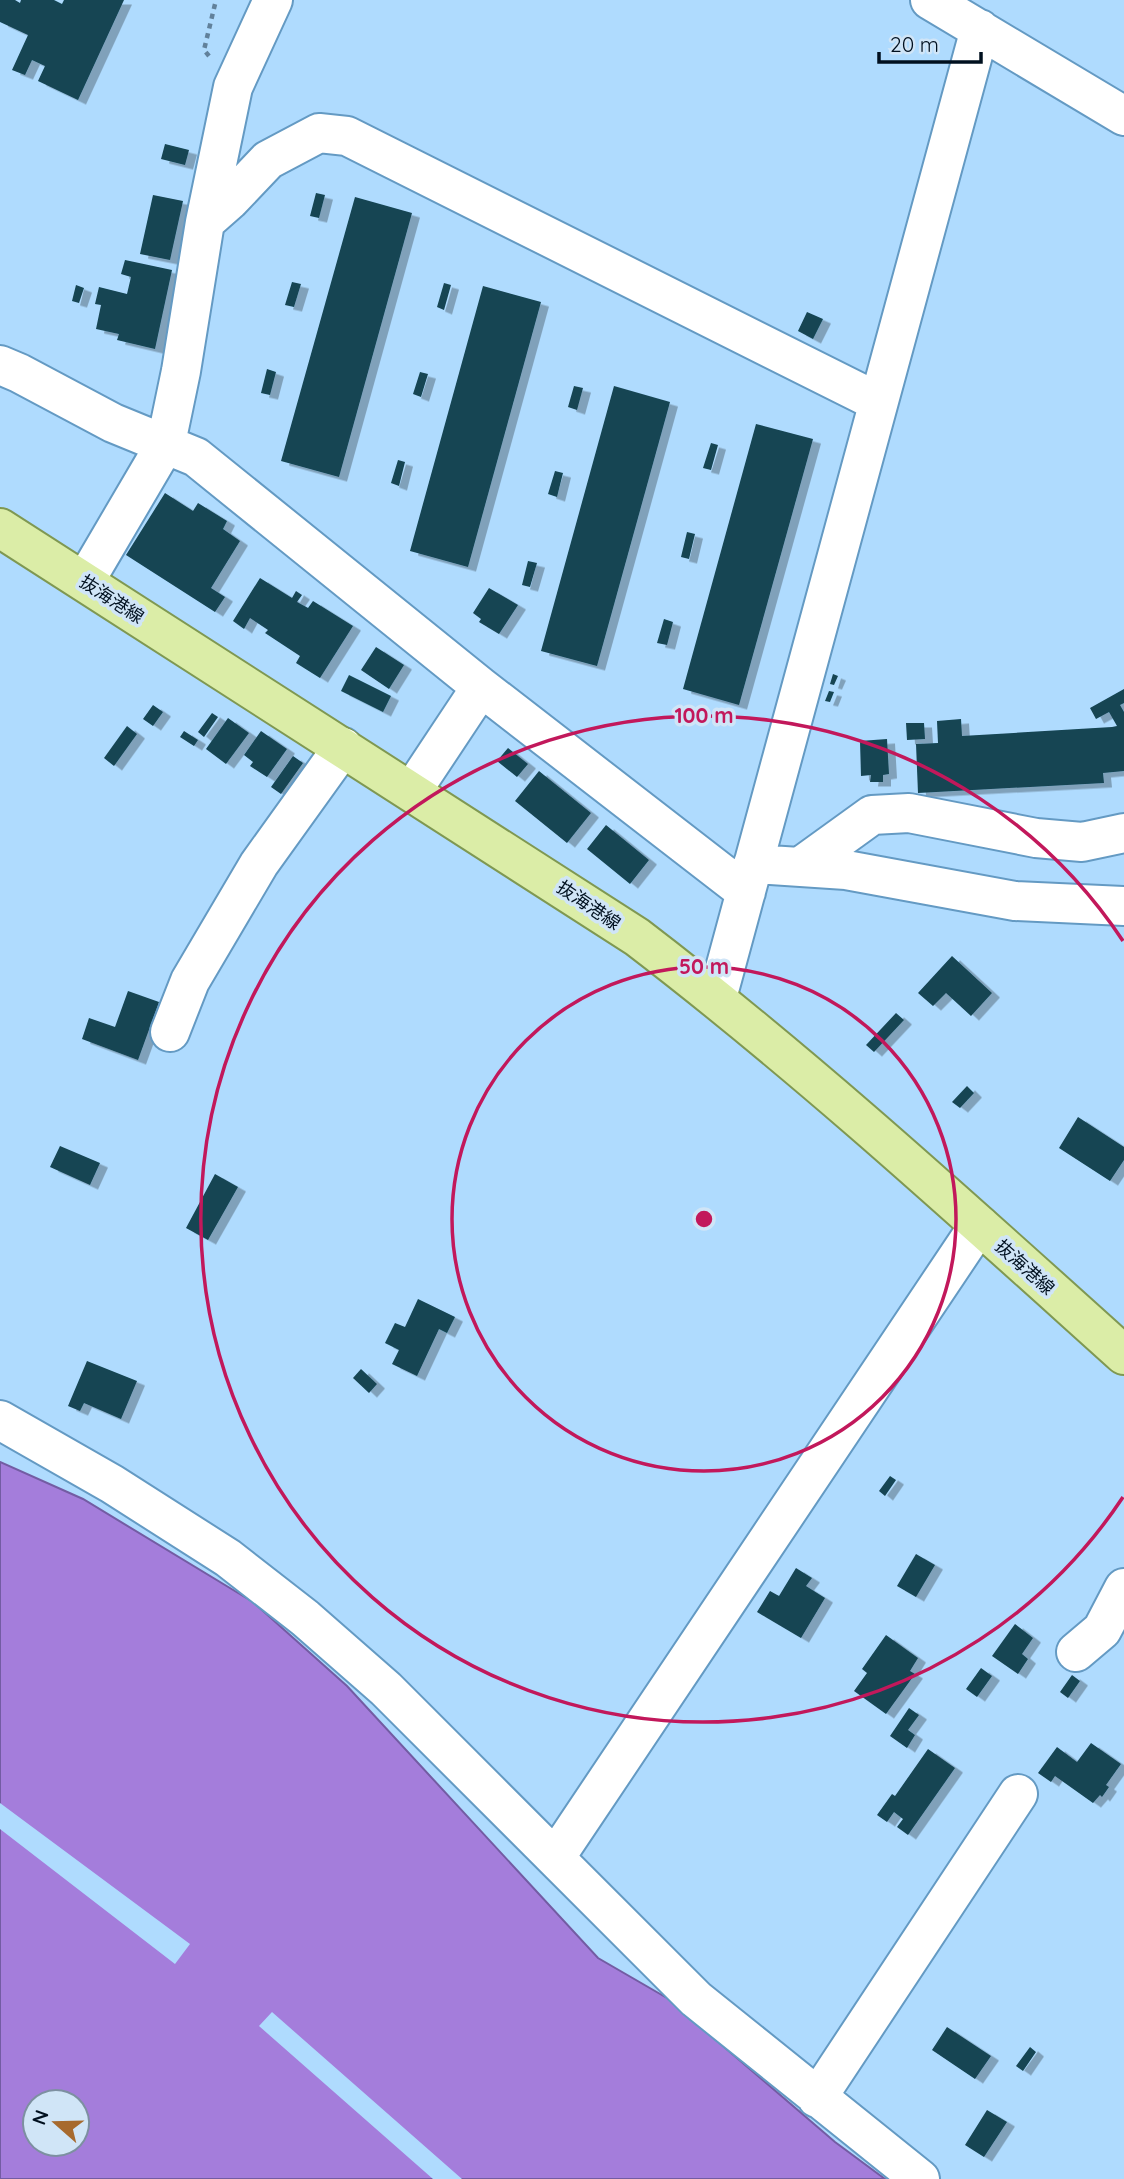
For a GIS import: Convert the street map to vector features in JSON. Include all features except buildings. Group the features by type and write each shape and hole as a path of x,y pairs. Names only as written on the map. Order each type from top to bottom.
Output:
{"main road":[{"name":"抜海港線","path":"0,528 637,937 717,998 979,1225 1124,1355"}],"street":[{"path":"85,581 166,443 181,371 205,222 233,87 273,0"},
{"path":"930,0 1124,116"},
{"path":"717,998 980,29"},
{"path":"205,222 268,160 319,133 347,136 878,402"},
{"path":"0,365 113,423 196,457 481,687 749,878 800,867 846,870 1016,901 1124,906"},
{"path":"412,791 481,687"},
{"path":"170,1032 190,981 259,864 343,747"},
{"path":"800,867 872,815 909,813 1036,838 1082,842 1124,833"},
{"path":"555,1858 979,1225"},
{"path":"0,1420 112,1484 217,1551 295,1610 386,1689 696,1999 920,2179"},
{"path":"1076,1652 1102,1630 1124,1588"},
{"path":"817,2098 1018,1794"}],"shaded area":[{"path":"0,1462 83,1499 253,1602 347,1686 598,1958 667,1998 835,2142 885,2179 0,2179"}],"pier":[{"path":"0,1803 190,1944 175,1964 0,1829"},
{"path":"272,2012 462,2179 433,2179 259,2026"}]}
